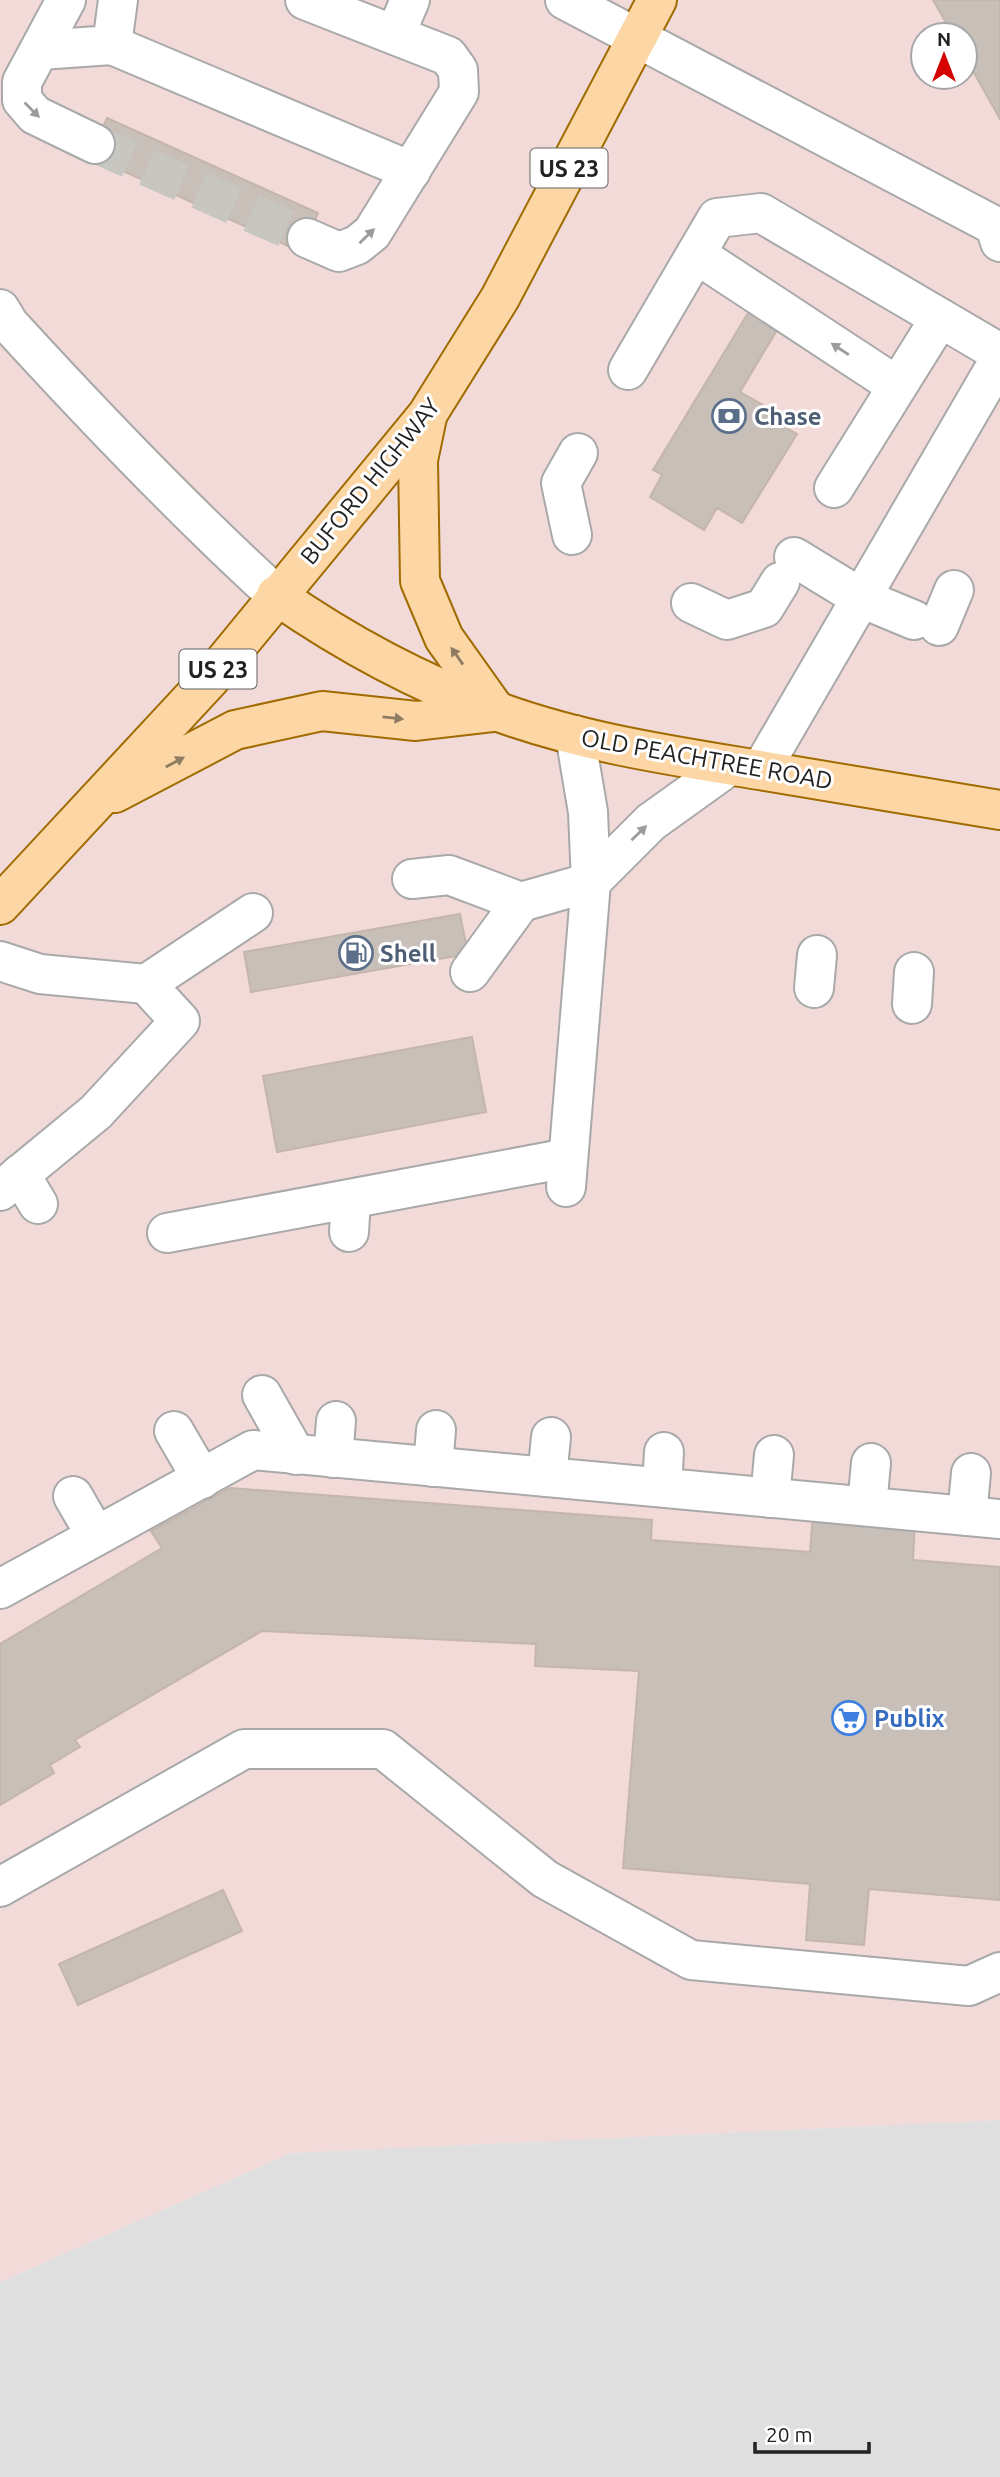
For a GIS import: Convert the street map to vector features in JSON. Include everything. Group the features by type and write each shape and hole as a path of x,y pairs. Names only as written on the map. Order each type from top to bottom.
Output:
{"main road":[{"name":"BUFORD HIGHWAY","path":"0,905 210,678 427,415 500,298 657,0"},
{"path":"93,805 235,730 321,711 416,721 496,711 444,638 420,581 418,460 427,415"},
{"name":"OLD PEACHTREE ROAD","path":"276,595 333,635 386,663 496,711 575,735 745,768 1000,810"}],"street":[{"path":"66,0 22,82 22,100 35,116 95,144"},
{"path":"111,45 118,0"},
{"path":"305,0 448,56 458,70 459,92 372,233 357,245 339,252 307,238"},
{"path":"395,35 410,0"},
{"path":"565,0 995,226 1000,242"},
{"path":"40,50 111,45 411,171"},
{"path":"628,370 717,218 761,213 1000,353"},
{"path":"696,254 897,386"},
{"path":"0,309 9,324 105,429 195,521 276,595"},
{"path":"834,488 940,318"},
{"path":"412,879 449,875 521,902 591,882 651,822 745,768 861,598 1000,359"},
{"path":"572,535 561,483 578,453"},
{"path":"691,603 727,620 764,608 787,569 926,623 954,590"},
{"path":"167,1233 350,1215 567,1172 591,882 588,812 575,735"},
{"path":"470,972 521,902"},
{"path":"0,961 40,974 146,984 253,913"},
{"path":"19,1190 104,1124 180,1021 146,984"},
{"path":"262,1395 321,1445"},
{"path":"174,1431 202,1479"},
{"path":"547,1477 551,1437"},
{"path":"3,1582 96,1536 253,1450 321,1445 435,1448 547,1477 663,1470 770,1498 983,1517 971,1473"},
{"path":"770,1498 774,1455"},
{"path":"867,1506 871,1463"},
{"path":"73,1496 96,1536"},
{"path":"0,1887 244,1749 383,1749 545,1879 691,1960 969,1986 1000,1972"}],"shaded area":[{"path":"0,0 1000,0 1000,2120 291,2153 0,2282"},
{"path":"1000,2120 1000,2477 0,2477 0,2282 291,2153"}],"building":[{"path":"933,0 1000,0 1000,119 979,82 979,21 945,21"},
{"path":"107,118 318,213 301,252 90,156"},
{"name":"Chase","path":"751,308 780,325 740,392 775,412 771,419 797,434 742,523 717,508 704,530 650,497 662,475 653,470"},
{"name":"Shell","path":"460,914 468,954 251,992 244,952"},
{"path":"472,1037 486,1112 277,1152 263,1076"},
{"path":"230,1488 652,1520 651,1540 810,1552 813,1515 915,1523 913,1560 1000,1567 1000,1900 869,1889 864,1945 806,1940 810,1884 623,1868 639,1671 535,1666 536,1644 262,1631 75,1740 80,1747 50,1765 54,1773 0,1805 0,1644 162,1548 151,1531"},
{"path":"223,1890 242,1931 78,2005 59,1964"}],"tunnel":[{"path":"95,144 307,238"}],"place":[{"name":"Chase","path":"729,416"},
{"name":"Shell","path":"356,953"},
{"name":"Publix","path":"849,1718"}]}
